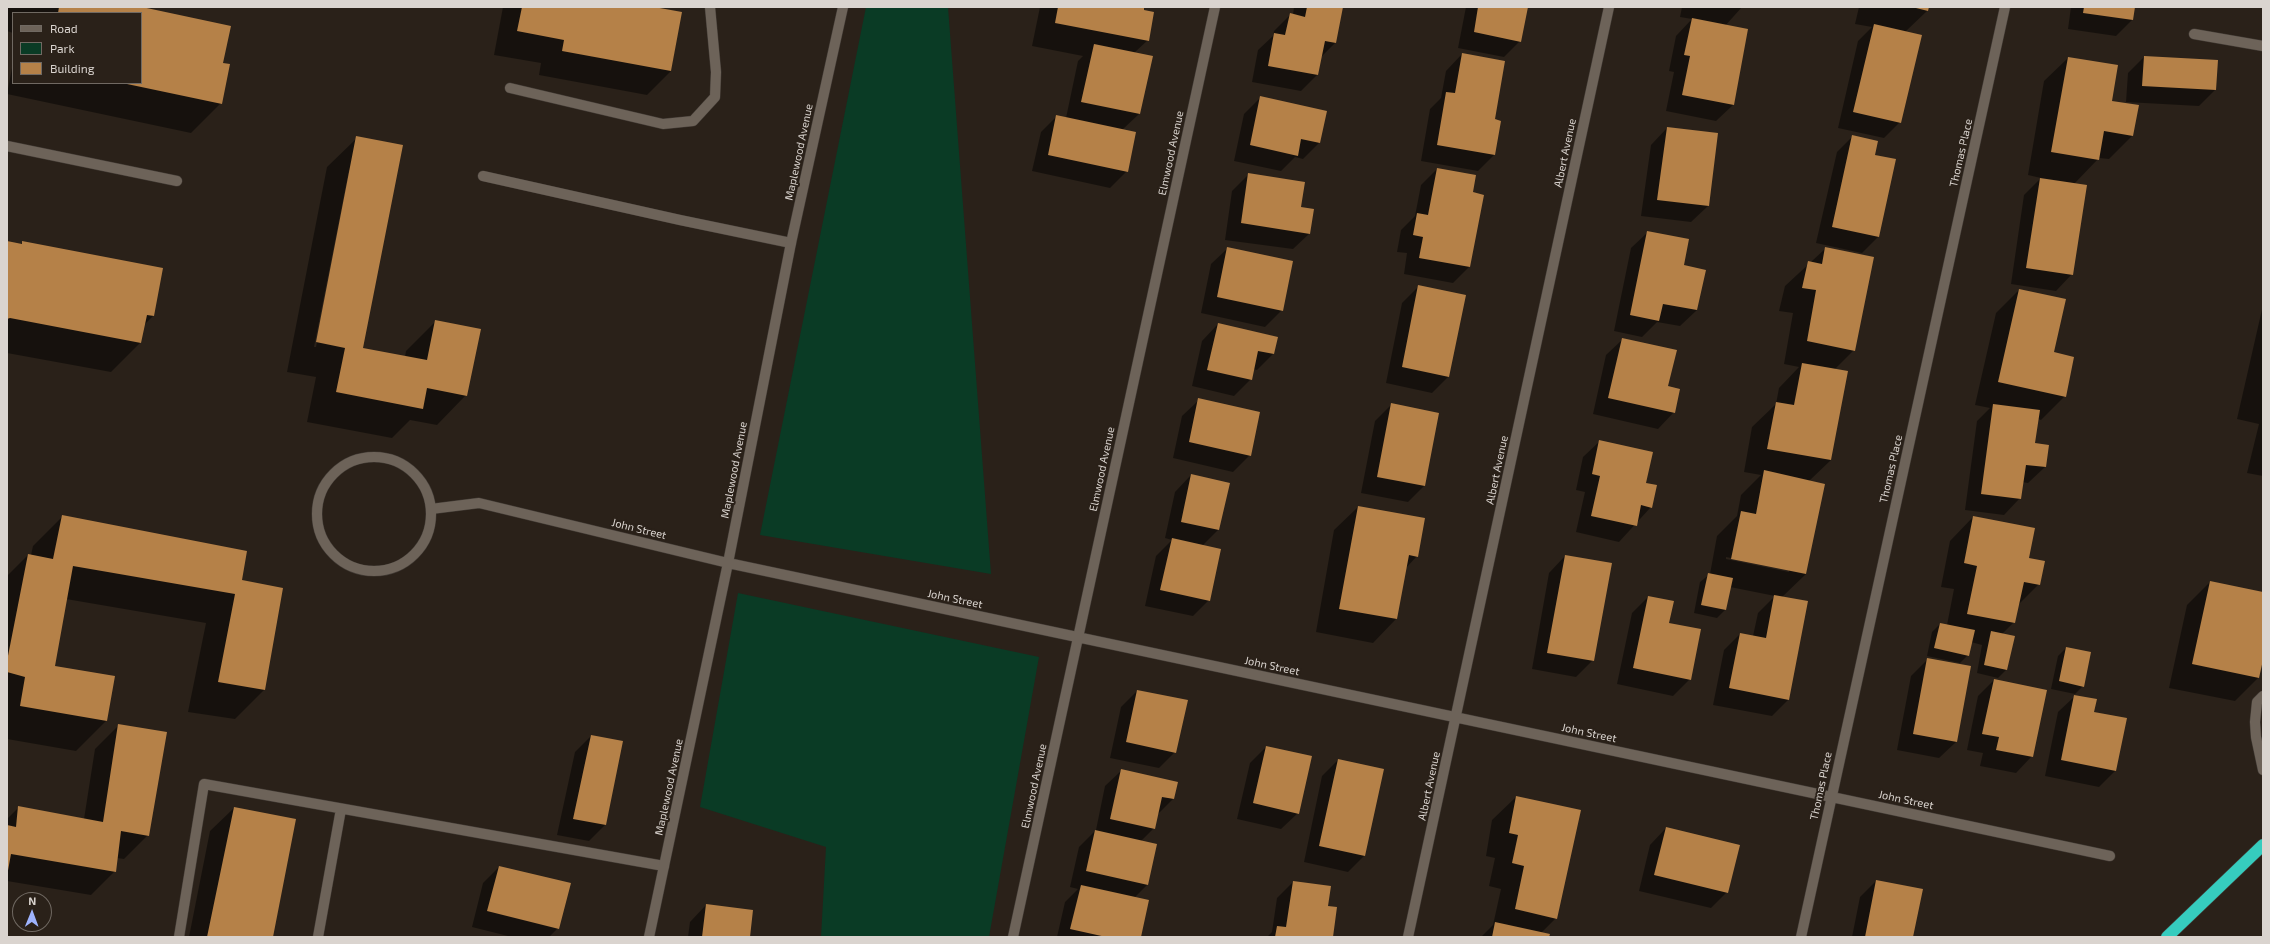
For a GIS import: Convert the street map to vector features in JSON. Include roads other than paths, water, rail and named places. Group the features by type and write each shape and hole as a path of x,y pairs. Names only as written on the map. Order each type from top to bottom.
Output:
{"highway":[{"path":"2167,937 2263,845"}],"street":[{"path":"510,88 663,124 693,120 715,97 716,72 710,7"},
{"name":"Maplewood Avenue","path":"650,937 728,563 791,243 843,7"},
{"name":"Elmwood Avenue","path":"1013,937 1215,7"},
{"name":"Albert Avenue","path":"1408,937 1609,7"},
{"name":"Thomas Place","path":"1801,937 1830,796 2005,7"},
{"path":"2194,34 2263,46"},
{"path":"7,146 178,181"},
{"path":"483,176 791,243"},
{"path":"363,458 386,458 408,468 424,486 431,509 428,532 416,553 396,566 373,571 350,565 331,551 322,536 317,519 320,495 332,475 351,461 363,458"},
{"name":"John Street","path":"431,509 479,503 728,563 2110,856"},
{"path":"2260,699 2256,737 2263,770"},
{"path":"178,937 204,784 664,866"},
{"path":"318,937 342,809"}]}
